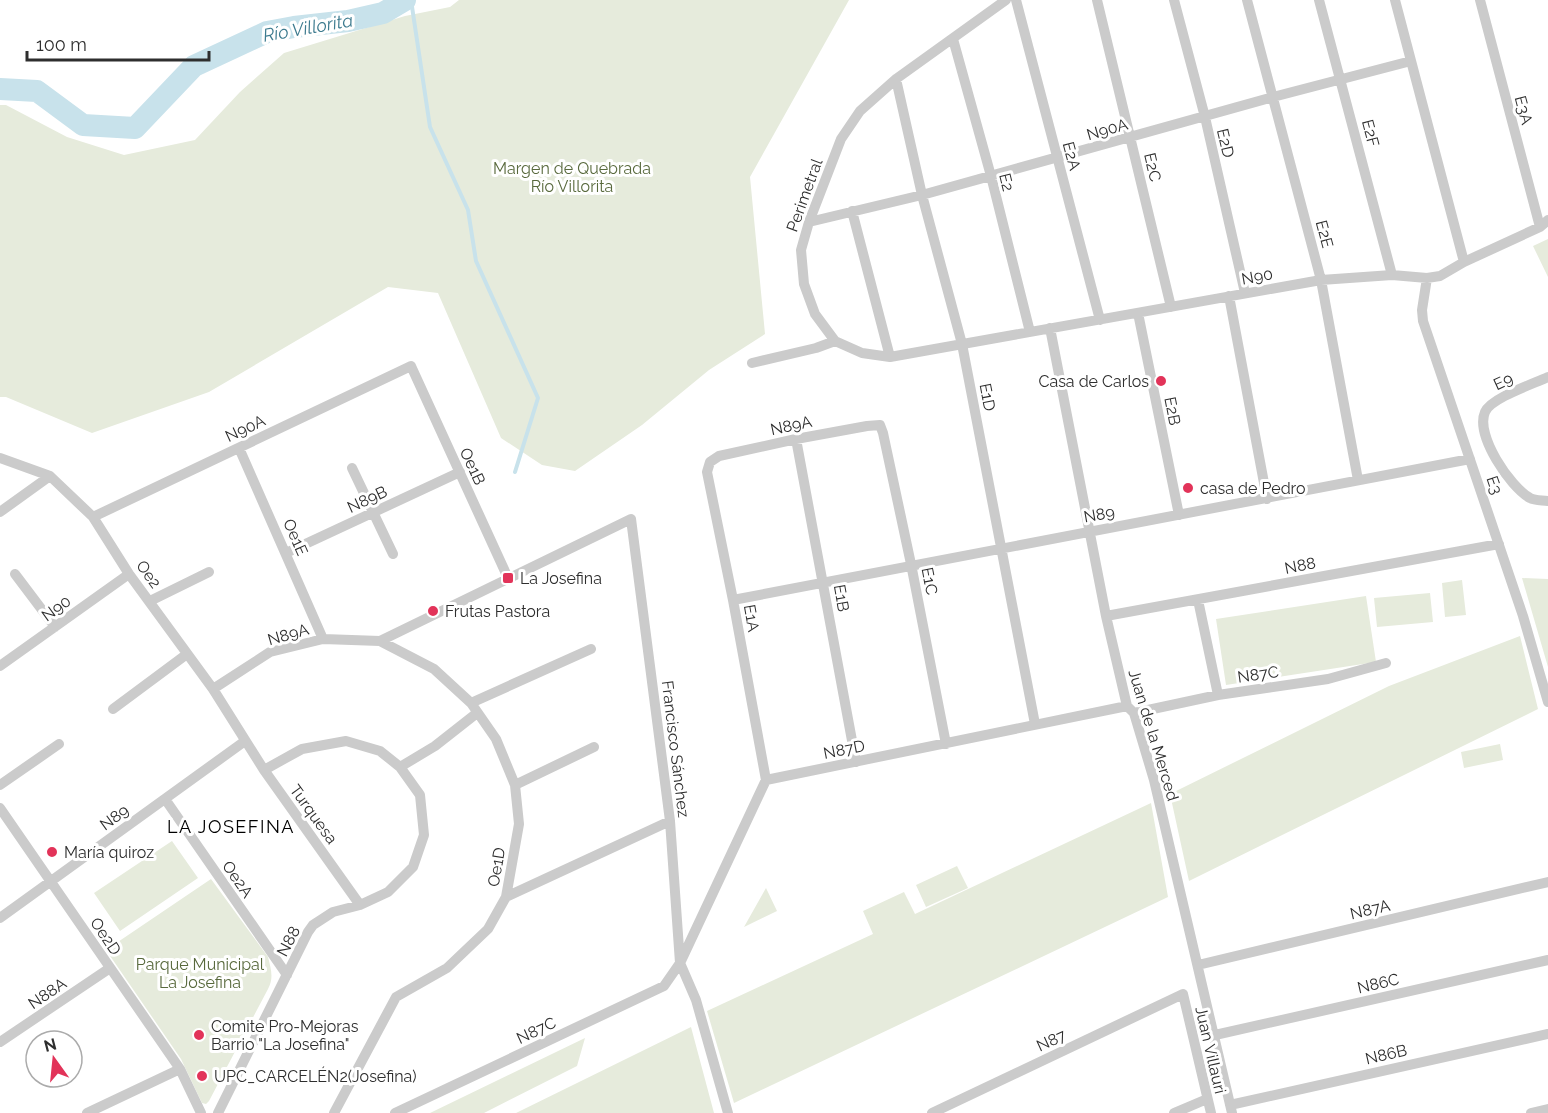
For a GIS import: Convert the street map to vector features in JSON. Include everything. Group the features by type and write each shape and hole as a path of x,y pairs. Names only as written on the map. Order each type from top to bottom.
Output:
{"street":[{"name":"Perimetral","path":"962,344 890,357 862,353 835,341 814,314 804,284 801,250 809,222 841,139 860,111 896,79 1006,0"},
{"name":"E2A","path":"1016,0 1100,320"},
{"name":"E2C","path":"1097,0 1171,307"},
{"name":"E2D","path":"1174,0 1245,293"},
{"name":"E2E","path":"1247,0 1321,280 1358,480"},
{"name":"E2F","path":"1319,0 1392,275"},
{"path":"1395,0 1464,262"},
{"name":"E3A","path":"1480,0 1544,224"},
{"name":"E2","path":"953,39 991,176 1030,332"},
{"name":"N90A","path":"809,222 1058,159 1273,97 1411,61"},
{"name":"E1D","path":"896,79 922,195 962,344 1035,724"},
{"path":"852,212 890,357"},
{"name":"N90","path":"962,344 1321,280 1392,275 1426,278 1440,276 1544,224"},
{"name":"E3","path":"1426,278 1423,321 1523,616 1548,702"},
{"path":"1229,296 1267,499"},
{"name":"E2B","path":"1138,313 1179,515"},
{"name":"Juan de la Merced","path":"1050,328 1106,616 1130,710 1154,780 1231,1109"},
{"path":"753,363 816,348 835,341"},
{"name":"N90A","path":"93,517 411,366"},
{"name":"Oe1B","path":"411,366 507,578"},
{"name":"E9","path":"1548,377 1493,402 1485,411 1482,423 1491,451 1515,486 1531,499 1548,501"},
{"name":"N89A","path":"710,462 719,456 796,439 880,425"},
{"name":"E1C","path":"880,425 911,564 945,744"},
{"name":"E1B","path":"796,439 856,762"},
{"name":"Oe1E","path":"239,448 323,639"},
{"name":"Oe2","path":"0,458 50,476 93,517 129,574 213,689 245,741"},
{"name":"N89","path":"733,600 911,564 1267,499 1470,459"},
{"name":"E1A","path":"710,462 707,472 766,780"},
{"path":"352,468 393,554"},
{"name":"N89B","path":"286,553 460,472"},
{"path":"0,512 50,476"},
{"name":"Francisco Sánchez","path":"507,578 631,519 670,821 680,963 696,1000 728,1113"},
{"name":"N88","path":"1106,616 1499,544"},
{"path":"150,601 209,572"},
{"path":"15,574 55,627"},
{"name":"N90","path":"0,666 129,574"},
{"name":"N89A","path":"380,641 507,578"},
{"path":"1198,600 1218,695"},
{"name":"N89A","path":"213,689 270,652 323,639 380,641 434,669 474,708"},
{"path":"400,767 435,746 474,708 591,649"},
{"path":"113,709 187,654"},
{"name":"N87C","path":"1130,710 1328,679 1386,663"},
{"name":"Oe1D","path":"334,1113 396,997 447,968 488,929 506,897 519,824 515,785 496,739 474,708"},
{"name":"N87D","path":"766,780 1035,724 1130,710"},
{"name":"N89","path":"0,918 245,741"},
{"name":"Turquesa","path":"245,741 360,905"},
{"name":"N88","path":"218,1113 308,932 333,912 360,905 388,892 413,867 424,835 420,795 400,767 380,751 346,741 302,749 264,770"},
{"path":"0,785 59,744"},
{"path":"515,785 594,747"},
{"path":"680,963 766,780"},
{"name":"Oe2A","path":"165,799 287,975"},
{"name":"Oe2D","path":"0,808 180,1069 201,1113"},
{"path":"506,897 670,821"},
{"name":"N87A","path":"1198,965 1548,882"},
{"name":"N86C","path":"1215,1035 1548,960"},
{"name":"N87C","path":"399,1112 664,986 680,963"},
{"name":"N88A","path":"0,1042 110,968"},
{"name":"Juan Villauri","path":"1183,994 1211,1113"},
{"name":"N87","path":"932,1113 1183,994"},
{"name":"N86B","path":"1231,1109 1548,1034"},
{"path":"87,1113 180,1069"},
{"path":"1174,1113 1207,1099"},
{"path":"1532,1113 1548,1109"}],"green space":[{"name":"Margen de Quebrada Río Villorita","path":"459,0 849,0 750,177 765,334 709,370 642,425 575,471 542,465 501,438 438,293 388,287 209,392 92,433 6,397 0,397 0,105 6,105 67,137 124,155 195,140 240,92 284,53 405,16 450,7"},
{"path":"1548,239 1548,277 1533,246"},
{"path":"1522,578 1548,579 1548,667"},
{"path":"1462,580 1466,615 1445,617 1442,583"},
{"path":"1430,593 1433,622 1377,627 1374,598"},
{"path":"1366,596 1376,662 1226,685 1216,619"},
{"path":"1520,636 1538,709 1189,881 1170,794 1389,686"},
{"path":"1500,744 1503,760 1464,768 1461,752"},
{"path":"1151,803 1168,897 734,1103 707,1011 873,934 863,911 904,892 915,914"},
{"path":"172,841 198,878 120,931 94,893"},
{"path":"957,866 968,888 926,907 916,885"},
{"name":"Parque Municipal La Josefina","path":"211,879 268,957 271,977 268,989 206,1104 202,1103 181,1059 106,950"},
{"path":"766,888 777,911 744,927"},
{"path":"691,1027 714,1113 516,1113"},
{"path":"585,1038 577,1066 484,1113 430,1113"}],"waterway":[{"name":"Río Villorita","path":"0,89 37,91 83,125 135,128 194,66 267,32 348,21 383,13 405,0"},
{"path":"411,0 430,127 468,210 476,261 538,398 515,472"}],"place":[{"name":"Casa de Carlos","path":"1161,381"},
{"name":"casa de Pedro","path":"1188,488"},
{"name":"La Josefina","path":"508,578"},
{"name":"Frutas Pastora","path":"433,611"},
{"name":"María quiroz","path":"52,852"},
{"name":"Comite Pro-Mejoras Barrio \"La Josefina\"","path":"199,1035"},
{"name":"UPC_CARCELÉN2(Josefina)","path":"202,1076"}],"district":[{"name":"LA JOSEFINA","path":"231,827"}]}
